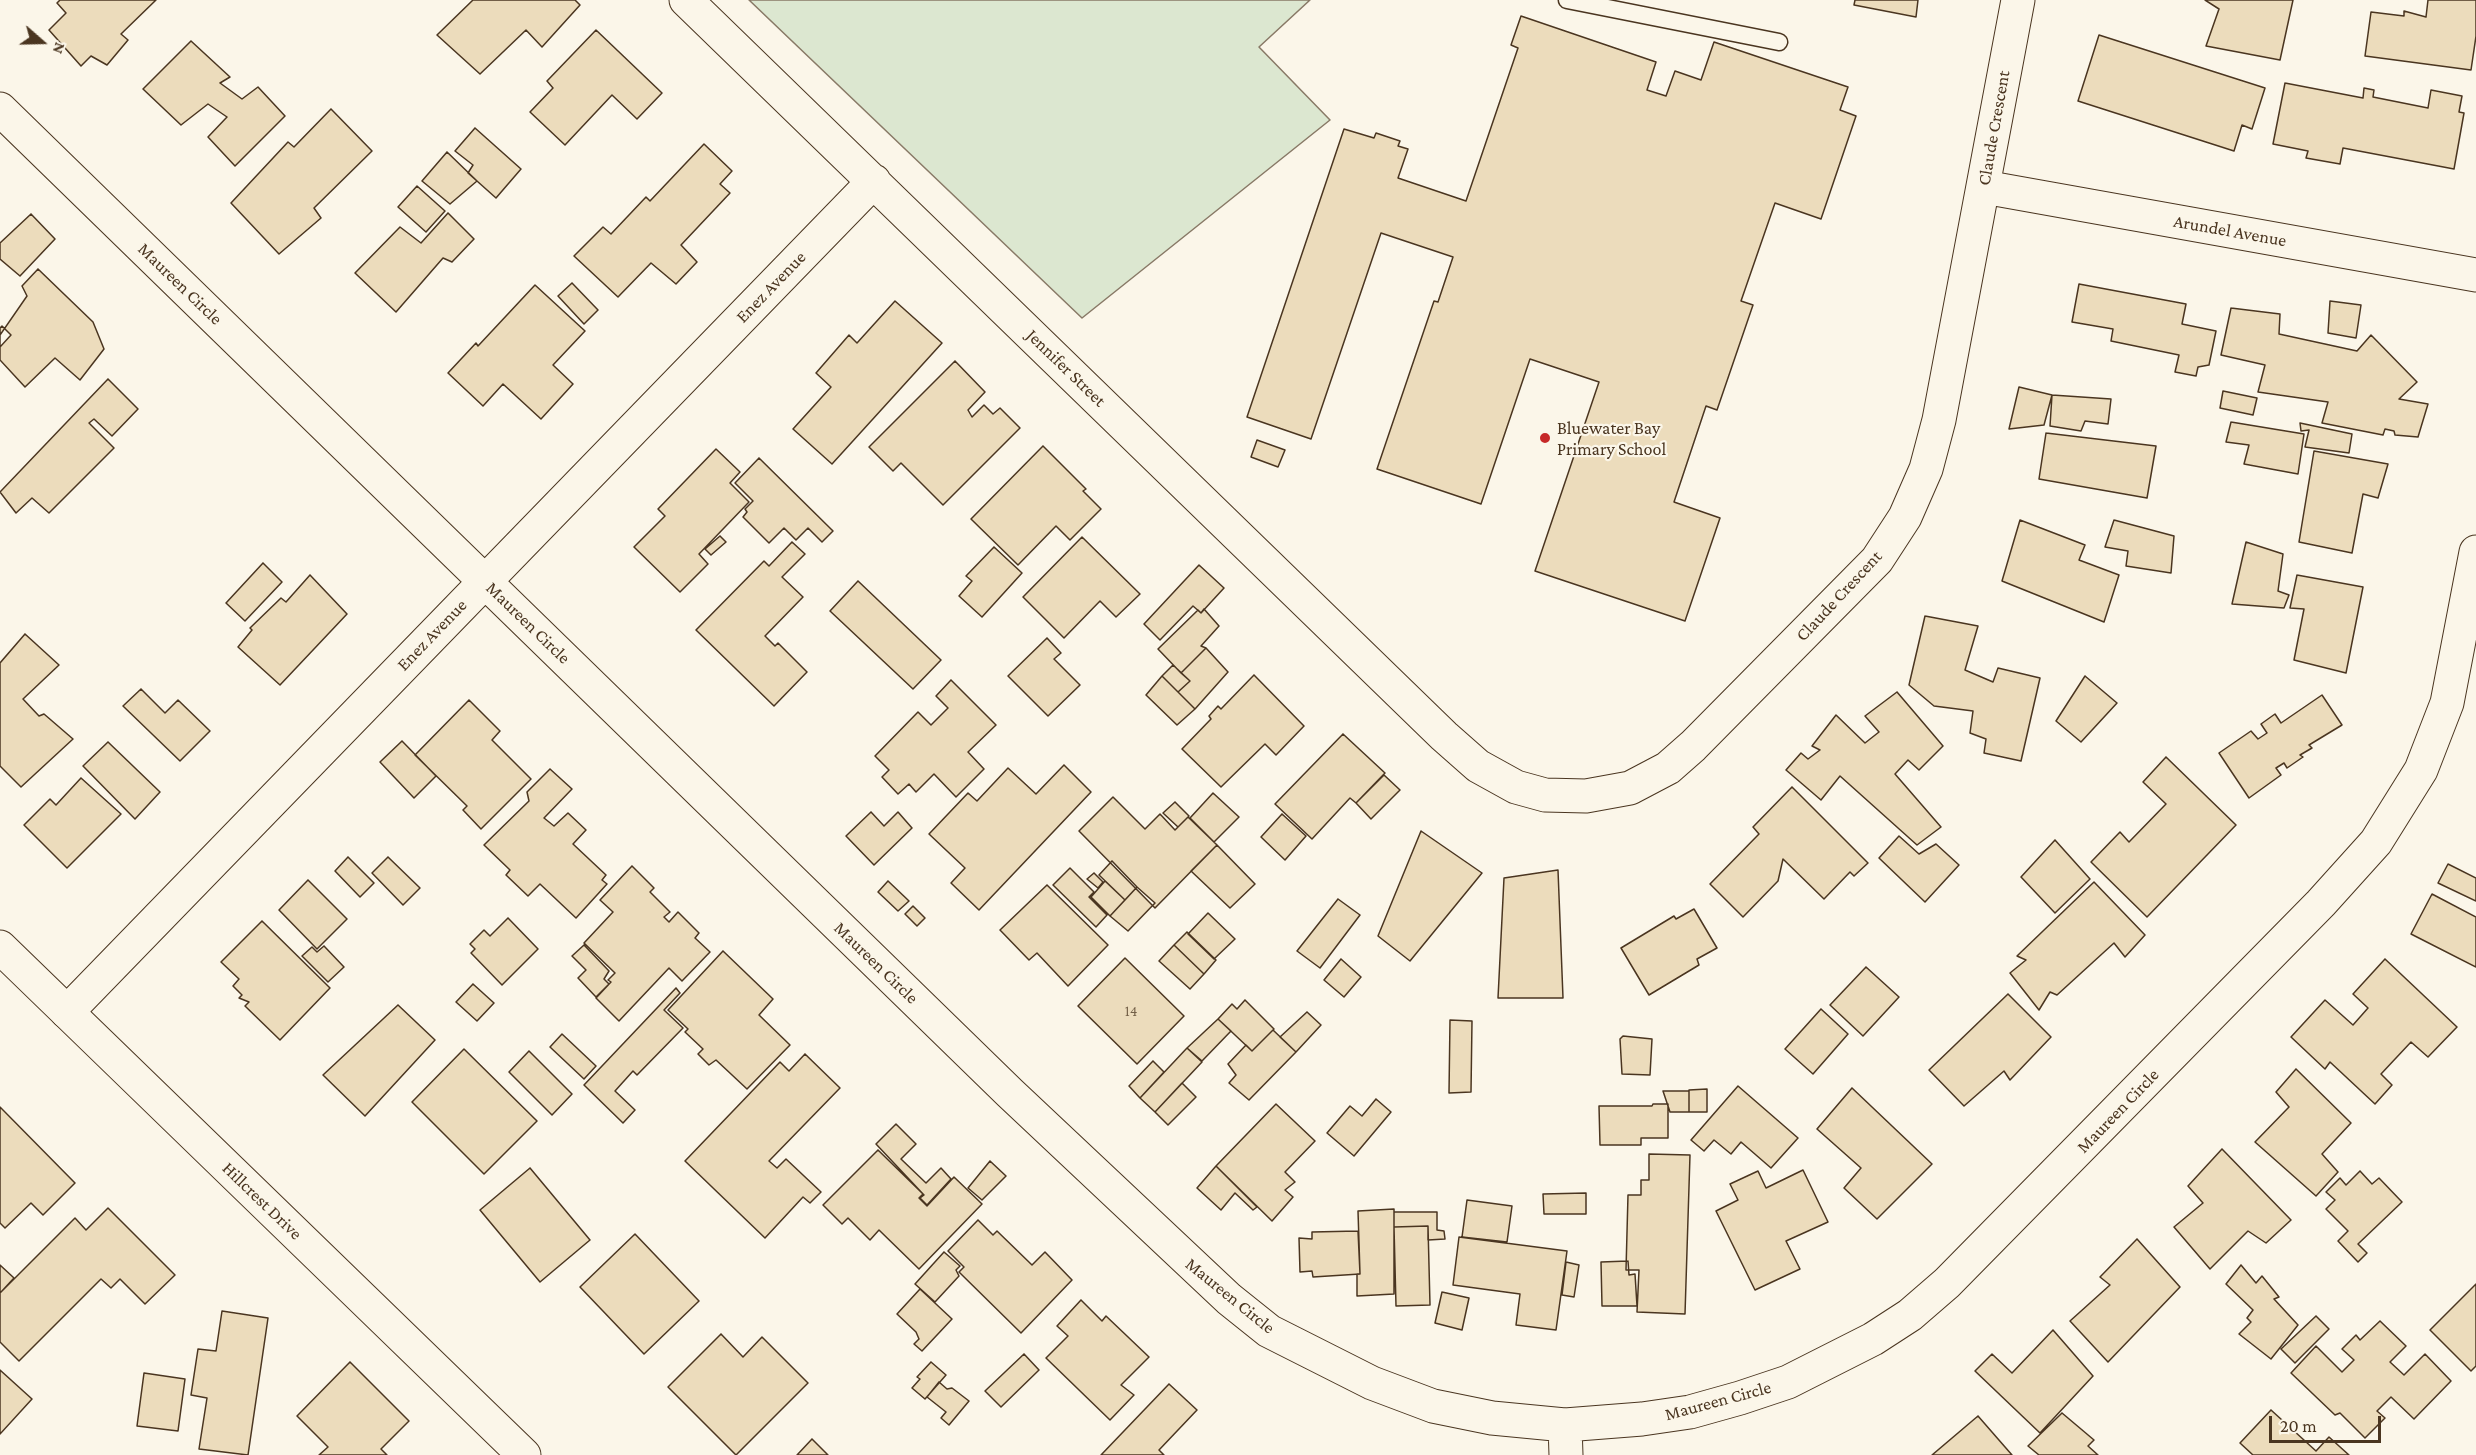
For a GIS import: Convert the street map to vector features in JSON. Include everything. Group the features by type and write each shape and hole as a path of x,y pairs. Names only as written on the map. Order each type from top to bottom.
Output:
{"street":[{"name":"Jennifer Street","path":"686,0 1444,736"},
{"name":"Claude Crescent","path":"1444,736 1478,766 1516,787 1535,792 1586,796 1630,788 1668,768 1693,746 1877,560 1905,517 1926,469 1939,420 2018,0"},
{"name":"Maureen Circle","path":"0,109 1001,1085 1229,1299 1269,1331 1306,1352 1372,1383 1433,1406 1492,1418 1566,1440 1690,1412 1788,1382 1873,1339 1910,1315 1947,1283 2313,911 2376,842 2421,770 2447,703 2476,552"},
{"name":"Enez Avenue","path":"67,1012 874,181"},
{"name":"Arundel Avenue","path":"1983,187 2476,275"},
{"name":"Hillcrest Drive","path":"0,947 524,1455"}],"lane":[{"path":"1567,0 1779,42"}],"green space":[{"path":"749,0 1310,0 1259,47 1330,120 1082,318"}],"building":[{"path":"60,0 156,0 121,34 128,40 107,65 91,56 81,66 49,30 66,13 57,3"},
{"path":"473,0 575,0 580,5 542,47 526,30 480,74 437,35"},
{"path":"1855,0 1918,0 1916,17 1854,5"},
{"path":"2205,0 2293,0 2280,60 2206,46 2219,9"},
{"path":"2428,0 2476,0 2476,36 2471,70 2365,56 2371,12 2404,16 2404,11 2426,17"},
{"path":"1521,16 1656,62 1647,90 1666,96 1675,71 1701,80 1714,42 1848,87 1840,110 1856,116 1821,219 1775,203 1741,301 1753,305 1717,410 1706,406 1674,502 1720,518 1685,621 1535,571 1599,382 1530,359 1481,504 1377,469 1434,301 1438,302 1453,257 1381,233 1311,439 1247,417 1344,129 1374,138 1376,133 1400,141 1398,146 1408,149 1398,178 1466,201 1518,48 1511,45"},
{"path":"596,30 662,93 637,119 612,95 565,145 530,112 553,88 547,81"},
{"path":"2099,35 2265,88 2252,129 2242,125 2234,151 2078,101"},
{"path":"191,41 230,77 220,83 242,99 258,87 285,116 235,166 208,137 227,117 208,104 181,125 143,89"},
{"path":"2285,83 2363,98 2364,88 2374,90 2373,97 2428,108 2431,90 2462,96 2459,112 2464,113 2454,169 2343,148 2340,164 2306,158 2308,151 2273,144"},
{"path":"331,109 372,151 314,208 321,218 279,254 231,203 288,142 294,147"},
{"path":"475,128 521,169 496,198 468,173 473,165 455,151"},
{"path":"704,144 732,171 720,184 730,193 681,245 697,262 676,284 651,263 618,297 574,256 603,227 611,234 646,197 650,201"},
{"path":"447,152 477,181 450,204 422,181"},
{"path":"417,186 445,211 426,232 398,207"},
{"path":"448,213 474,239 452,262 443,258 396,312 355,273 400,227 421,243"},
{"path":"31,214 55,239 20,276 0,259 0,243"},
{"path":"38,269 93,322 104,349 80,380 55,358 25,387 0,360 0,335 27,296 22,286"},
{"path":"572,283 598,310 584,324 558,296"},
{"path":"2079,284 2186,304 2182,324 2216,331 2209,365 2198,367 2196,376 2175,372 2179,355 2111,341 2113,329 2072,322"},
{"path":"535,285 585,331 553,365 573,384 541,419 503,384 483,406 448,373 476,343 478,346"},
{"path":"895,301 942,343 832,464 793,429 831,387 816,373 849,335 857,343"},
{"path":"2330,301 2361,305 2356,338 2328,333"},
{"path":"2231,308 2280,314 2279,334 2357,351 2371,335 2417,382 2399,399 2428,404 2418,437 2395,435 2394,431 2385,429 2383,435 2322,423 2328,402 2258,392 2265,365 2221,355"},
{"path":"2,326 11,335 0,347 0,328"},
{"path":"955,361 985,392 968,410 972,417 984,405 993,414 1000,408 1020,428 943,505 901,463 893,471 869,447"},
{"path":"108,379 138,409 112,436 94,419 89,423 114,448 49,513 32,498 16,513 0,492"},
{"path":"2019,387 2052,395 2044,425 2009,429"},
{"path":"2223,391 2257,398 2253,415 2220,408"},
{"path":"2052,395 2111,399 2108,424 2085,421 2081,431 2050,426"},
{"path":"2231,422 2304,434 2298,474 2244,464 2249,445 2226,442"},
{"path":"2300,423 2352,434 2349,453 2305,447 2309,430 2301,431"},
{"path":"2046,433 2156,446 2147,498 2039,479"},
{"path":"1257,440 1285,450 1278,467 1251,457"},
{"path":"1043,446 1086,489 1083,491 1101,509 1070,540 1056,526 1018,565 971,519"},
{"path":"716,449 740,472 730,483 749,502 699,554 708,564 680,592 634,547 665,516 658,509"},
{"path":"2314,451 2388,464 2378,498 2363,494 2352,553 2299,542"},
{"path":"759,458 833,531 822,542 808,528 796,540 784,528 769,543 743,517 747,512 745,509 753,501 735,483"},
{"path":"2020,520 2085,545 2079,560 2119,575 2104,622 2002,581"},
{"path":"2114,520 2174,536 2171,573 2126,566 2128,551 2105,547"},
{"path":"720,536 726,542 711,555 705,549"},
{"path":"1082,537 1140,594 1116,617 1100,601 1064,638 1023,597"},
{"path":"792,542 805,554 782,577 803,597 765,636 775,646 778,643 807,672 774,706 696,630 764,561 769,566"},
{"path":"2246,542 2283,554 2278,591 2289,595 2284,608 2232,604"},
{"path":"994,547 1022,573 982,617 959,596 972,581 966,576"},
{"path":"263,563 282,582 245,621 226,603"},
{"path":"1199,565 1224,588 1201,613 1193,606 1160,640 1144,624"},
{"path":"310,575 347,614 280,685 238,647 252,630 250,628 281,598 286,602"},
{"path":"2297,575 2363,587 2346,673 2294,660 2304,609 2290,608"},
{"path":"858,581 941,660 913,689 830,611"},
{"path":"1204,609 1219,626 1201,646 1206,648 1181,673 1158,649 1198,610 1201,613"},
{"path":"1925,616 1978,626 1965,670 1993,682 1998,668 2040,678 2021,761 1984,753 1986,739 1970,733 1973,711 1934,706 1909,685"},
{"path":"25,634 59,665 23,699 39,716 44,714 73,739 21,787 0,766 0,663"},
{"path":"1047,638 1061,653 1054,659 1080,685 1048,716 1008,676"},
{"path":"1206,648 1228,672 1195,709 1178,692 1190,681 1181,673"},
{"path":"1173,665 1190,681 1178,692 1162,676"},
{"path":"1254,675 1304,726 1276,755 1265,744 1221,787 1182,749 1211,719 1209,716 1218,706 1221,709"},
{"path":"1162,676 1195,709 1177,725 1146,695"},
{"path":"2085,676 2117,703 2081,742 2056,721"},
{"path":"951,680 996,725 968,752 984,769 956,797 934,774 916,792 909,784 898,794 882,777 889,770 875,756 918,712 931,725 948,708 936,696"},
{"path":"141,689 165,713 178,700 210,731 180,761 123,706"},
{"path":"1897,692 1943,746 1919,770 1908,760 1895,774 1941,827 1917,845 1840,776 1821,800 1786,770 1801,753 1808,759 1820,750 1812,746 1836,715 1865,743 1879,732 1865,716"},
{"path":"2322,695 2342,725 2309,745 2312,748 2300,755 2303,757 2287,768 2284,763 2276,768 2281,775 2249,798 2219,753 2251,731 2258,739 2267,733 2261,724 2275,714 2281,723"},
{"path":"469,700 500,731 492,740 531,779 481,829 463,810 467,806 415,755"},
{"path":"1343,734 1385,773 1356,803 1350,798 1312,839 1275,804"},
{"path":"402,741 436,776 414,798 380,762"},
{"path":"108,742 160,792 135,819 83,766"},
{"path":"2166,757 2236,825 2147,917 2091,862 2120,832 2129,842 2166,804 2143,782"},
{"path":"1064,765 1091,792 979,910 951,883 965,868 929,834 968,793 977,801 1008,768 1036,794"},
{"path":"550,769 572,789 544,818 554,826 568,813 586,830 573,844 606,875 602,880 607,884 576,918 540,884 528,896 506,875 510,870 484,845 529,801 527,792"},
{"path":"1384,775 1400,790 1371,819 1356,803"},
{"path":"81,778 121,814 67,868 24,825 50,799 56,805"},
{"path":"1792,787 1868,863 1854,876 1850,872 1824,899 1783,859 1778,881 1743,917 1710,884 1759,834 1753,827"},
{"path":"1213,793 1239,817 1214,842 1190,818"},
{"path":"1113,797 1145,829 1160,814 1175,830 1188,817 1217,845 1155,908 1079,831"},
{"path":"1175,802 1189,816 1178,827 1163,813"},
{"path":"871,812 884,826 898,812 912,828 874,865 846,836"},
{"path":"1282,814 1306,836 1285,860 1261,837"},
{"path":"1421,831 1482,873 1410,961 1378,936"},
{"path":"1899,836 1919,854 1936,844 1959,865 1925,902 1879,858"},
{"path":"2055,840 2090,879 2055,913 2021,877"},
{"path":"1217,845 1255,884 1230,908 1191,871"},
{"path":"348,857 374,883 360,897 335,871"},
{"path":"388,857 420,888 403,905 372,873"},
{"path":"1112,861 1137,887 1125,900 1099,875"},
{"path":"2448,864 2476,878 2476,901 2438,883"},
{"path":"632,866 654,888 650,892 670,912 664,917 669,922 678,912 699,933 695,938 710,952 682,981 669,968 619,1021 596,998 611,982 608,980 615,973 584,943 613,912 600,900"},
{"path":"1070,868 1094,892 1089,897 1107,915 1096,927 1053,885"},
{"path":"1558,870 1563,998 1498,998 1504,878"},
{"path":"1094,873 1103,882 1098,888 1087,879"},
{"path":"308,880 347,919 317,949 279,910"},
{"path":"888,881 909,901 898,911 878,892"},
{"path":"1105,881 1125,900 1110,916 1091,897"},
{"path":"2094,882 2145,935 2125,957 2114,943 2057,995 2050,992 2039,1010 2010,973 2026,960 2017,956"},
{"path":"1047,885 1108,945 1068,986 1037,953 1029,960 1000,930"},
{"path":"1137,887 1155,903 1128,931 1110,916"},
{"path":"2432,894 2476,917 2476,967 2411,934"},
{"path":"1338,899 1360,915 1320,968 1297,951"},
{"path":"913,906 925,918 917,926 905,914"},
{"path":"1694,909 1717,948 1697,959 1699,965 1649,995 1621,948 1674,916 1676,919"},
{"path":"1208,913 1235,939 1214,959 1188,934"},
{"path":"508,918 538,949 502,985 471,953 475,949 470,944 484,930 490,936"},
{"path":"262,921 330,988 280,1040 245,1006 249,1002 239,998 242,995 233,986 239,979 221,962"},
{"path":"1187,932 1216,960 1204,974 1174,945"},
{"path":"584,945 609,971 604,979 609,984 596,997 578,978 586,970 572,956"},
{"path":"1174,945 1204,974 1190,989 1159,961"},
{"path":"324,946 344,967 328,982 302,956 312,947 317,952"},
{"path":"723,951 773,999 759,1015 790,1045 747,1089 716,1060 709,1065 698,1054 703,1049 685,1032 688,1029 668,1010"},
{"path":"1125,958 1184,1016 1137,1064 1078,1006"},
{"path":"1341,959 1361,977 1344,997 1324,980"},
{"path":"2385,959 2457,1027 2428,1057 2411,1042 2381,1074 2392,1085 2375,1104 2330,1062 2325,1069 2291,1037 2325,1000 2353,1025 2368,1008 2353,994"},
{"path":"1866,967 1899,997 1863,1036 1830,1005"},
{"path":"473,984 494,1003 477,1021 456,1002"},
{"path":"676,988 680,993 664,1010 683,1028 637,1075 633,1071 615,1091 635,1110 623,1123 584,1085"},
{"path":"2008,994 2051,1037 2010,1080 2004,1071 1964,1106 1929,1070"},
{"path":"1245,1000 1274,1029 1252,1051 1218,1019 1232,1004 1237,1009"},
{"path":"398,1005 435,1040 365,1116 323,1075"},
{"path":"1821,1009 1848,1034 1813,1074 1785,1049"},
{"path":"1307,1012 1321,1025 1296,1052 1280,1037"},
{"path":"1218,1019 1231,1031 1202,1061 1187,1048"},
{"path":"1450,1020 1472,1021 1471,1092 1449,1093"},
{"path":"1273,1030 1296,1052 1249,1100 1229,1083 1236,1075 1228,1064 1246,1045 1252,1051"},
{"path":"562,1034 596,1066 584,1079 550,1047"},
{"path":"1623,1036 1652,1039 1650,1075 1622,1074 1620,1039"},
{"path":"1187,1048 1202,1062 1155,1112 1140,1098"},
{"path":"464,1049 537,1121 484,1174 412,1102"},
{"path":"529,1051 572,1094 552,1115 509,1072"},
{"path":"805,1054 840,1088 769,1161 777,1168 786,1159 821,1192 810,1203 803,1197 765,1238 685,1161 780,1062 789,1071"},
{"path":"1153,1061 1164,1072 1140,1098 1129,1086"},
{"path":"2296,1069 2351,1123 2322,1154 2338,1172 2316,1196 2255,1142 2289,1107 2276,1092"},
{"path":"1182,1083 1196,1097 1168,1125 1155,1112"},
{"path":"1738,1086 1798,1138 1771,1168 1741,1142 1731,1154 1714,1140 1704,1151 1691,1140"},
{"path":"1852,1088 1932,1164 1877,1219 1844,1188 1861,1168 1817,1129"},
{"path":"1707,1089 1707,1112 1689,1112 1689,1090"},
{"path":"1663,1091 1689,1091 1689,1112 1670,1112"},
{"path":"1376,1099 1391,1112 1354,1156 1327,1133 1350,1106 1362,1116"},
{"path":"1276,1104 1315,1141 1285,1172 1295,1182 1285,1190 1293,1197 1272,1221 1216,1166"},
{"path":"1653,1104 1668,1104 1668,1138 1641,1138 1641,1145 1600,1145 1599,1106 1652,1106"},
{"path":"0,1107 75,1183 43,1215 31,1203 5,1228 0,1223"},
{"path":"896,1124 916,1144 901,1159 926,1183 941,1168 951,1179 927,1205 920,1198 924,1195 876,1144"},
{"path":"2222,1149 2291,1220 2266,1243 2248,1231 2210,1269 2174,1227 2203,1203 2188,1186"},
{"path":"878,1150 923,1194 919,1198 927,1206 954,1177 982,1204 919,1269 879,1230 870,1240 848,1218 842,1224 823,1205"},
{"path":"1649,1154 1690,1155 1685,1314 1637,1312 1639,1270 1626,1270 1628,1195 1641,1195 1641,1180 1649,1180"},
{"path":"990,1161 1006,1176 982,1200 968,1188"},
{"path":"1216,1166 1257,1207 1253,1210 1235,1193 1221,1210 1197,1188"},
{"path":"530,1168 590,1240 540,1282 480,1210"},
{"path":"1803,1170 1828,1222 1786,1241 1800,1269 1755,1290 1716,1211 1738,1200 1730,1184 1758,1171 1766,1188"},
{"path":"2360,1171 2372,1184 2379,1178 2402,1202 2358,1244 2367,1253 2358,1262 2338,1241 2348,1231 2326,1209 2335,1200 2326,1192 2340,1178 2346,1185"},
{"path":"1586,1193 1586,1214 1544,1214 1543,1194"},
{"path":"1467,1200 1512,1206 1507,1242 1462,1237"},
{"path":"108,1208 175,1275 145,1304 120,1279 111,1288 101,1279 19,1361 0,1342 0,1293 75,1218 86,1230"},
{"path":"1394,1209 1394,1294 1357,1296 1357,1274 1360,1274 1358,1211"},
{"path":"1394,1212 1437,1212 1437,1230 1444,1231 1445,1239 1428,1240 1428,1226 1394,1227"},
{"path":"978,1220 993,1235 997,1231 1032,1265 1045,1252 1072,1280 1021,1333 959,1272 964,1267 948,1251"},
{"path":"1428,1226 1430,1305 1396,1306 1394,1227"},
{"path":"1358,1231 1360,1274 1313,1277 1312,1271 1300,1272 1299,1238 1312,1239 1312,1232"},
{"path":"635,1234 699,1301 644,1354 580,1287"},
{"path":"1459,1237 1567,1251 1556,1330 1516,1325 1520,1294 1453,1285"},
{"path":"2137,1239 2180,1287 2108,1362 2070,1321 2110,1285 2100,1277"},
{"path":"944,1252 960,1266 956,1270 959,1276 935,1302 915,1284"},
{"path":"1628,1261 1629,1275 1635,1274 1637,1306 1602,1306 1601,1262"},
{"path":"1566,1262 1579,1265 1574,1297 1562,1295"},
{"path":"0,1265 14,1278 0,1293"},
{"path":"2241,1265 2256,1283 2262,1276 2279,1297 2274,1299 2298,1325 2271,1359 2239,1334 2251,1322 2247,1318 2253,1310 2226,1284"},
{"path":"2476,1284 2476,1366 2471,1371 2430,1330"},
{"path":"920,1289 952,1319 922,1351 914,1344 919,1339 916,1332 897,1314"},
{"path":"1442,1292 1469,1298 1462,1330 1435,1323"},
{"path":"1081,1300 1102,1321 1106,1316 1149,1357 1121,1385 1134,1395 1110,1420 1046,1358 1068,1336 1057,1326"},
{"path":"222,1311 268,1318 248,1455 199,1449 207,1398 191,1395 198,1349 216,1351"},
{"path":"2316,1316 2329,1329 2295,1363 2281,1349"},
{"path":"2380,1321 2406,1346 2390,1362 2404,1375 2425,1354 2451,1381 2414,1419 2391,1397 2377,1411 2385,1418 2365,1438 2340,1413 2335,1415 2291,1373 2316,1346 2342,1372 2354,1360 2342,1349 2356,1335 2360,1340"},
{"path":"2053,1330 2093,1376 2040,1433 1975,1371 1992,1354 2012,1373"},
{"path":"721,1334 743,1357 762,1337 808,1383 736,1455 668,1387"},
{"path":"1024,1354 1039,1370 1001,1407 985,1391"},
{"path":"350,1362 409,1421 381,1449 387,1455 319,1455 328,1447 297,1416"},
{"path":"931,1362 946,1375 925,1399 912,1388 920,1379 917,1377"},
{"path":"0,1370 32,1399 0,1434"},
{"path":"144,1373 185,1379 178,1431 137,1426"},
{"path":"939,1382 947,1389 952,1388 969,1401 949,1425 941,1418 946,1412 927,1397"},
{"path":"1169,1384 1197,1410 1159,1450 1164,1455 1101,1455"},
{"path":"2271,1410 2316,1451 2329,1437 2349,1455 2253,1455 2240,1443"},
{"path":"2062,1413 2094,1440 2088,1446 2098,1455 2039,1455 2028,1446"},
{"path":"1978,1416 2012,1455 1932,1455"},
{"path":"812,1439 828,1455 797,1455"}],"place":[{"name":"Bluewater Bay Primary School","path":"1545,438"}]}
